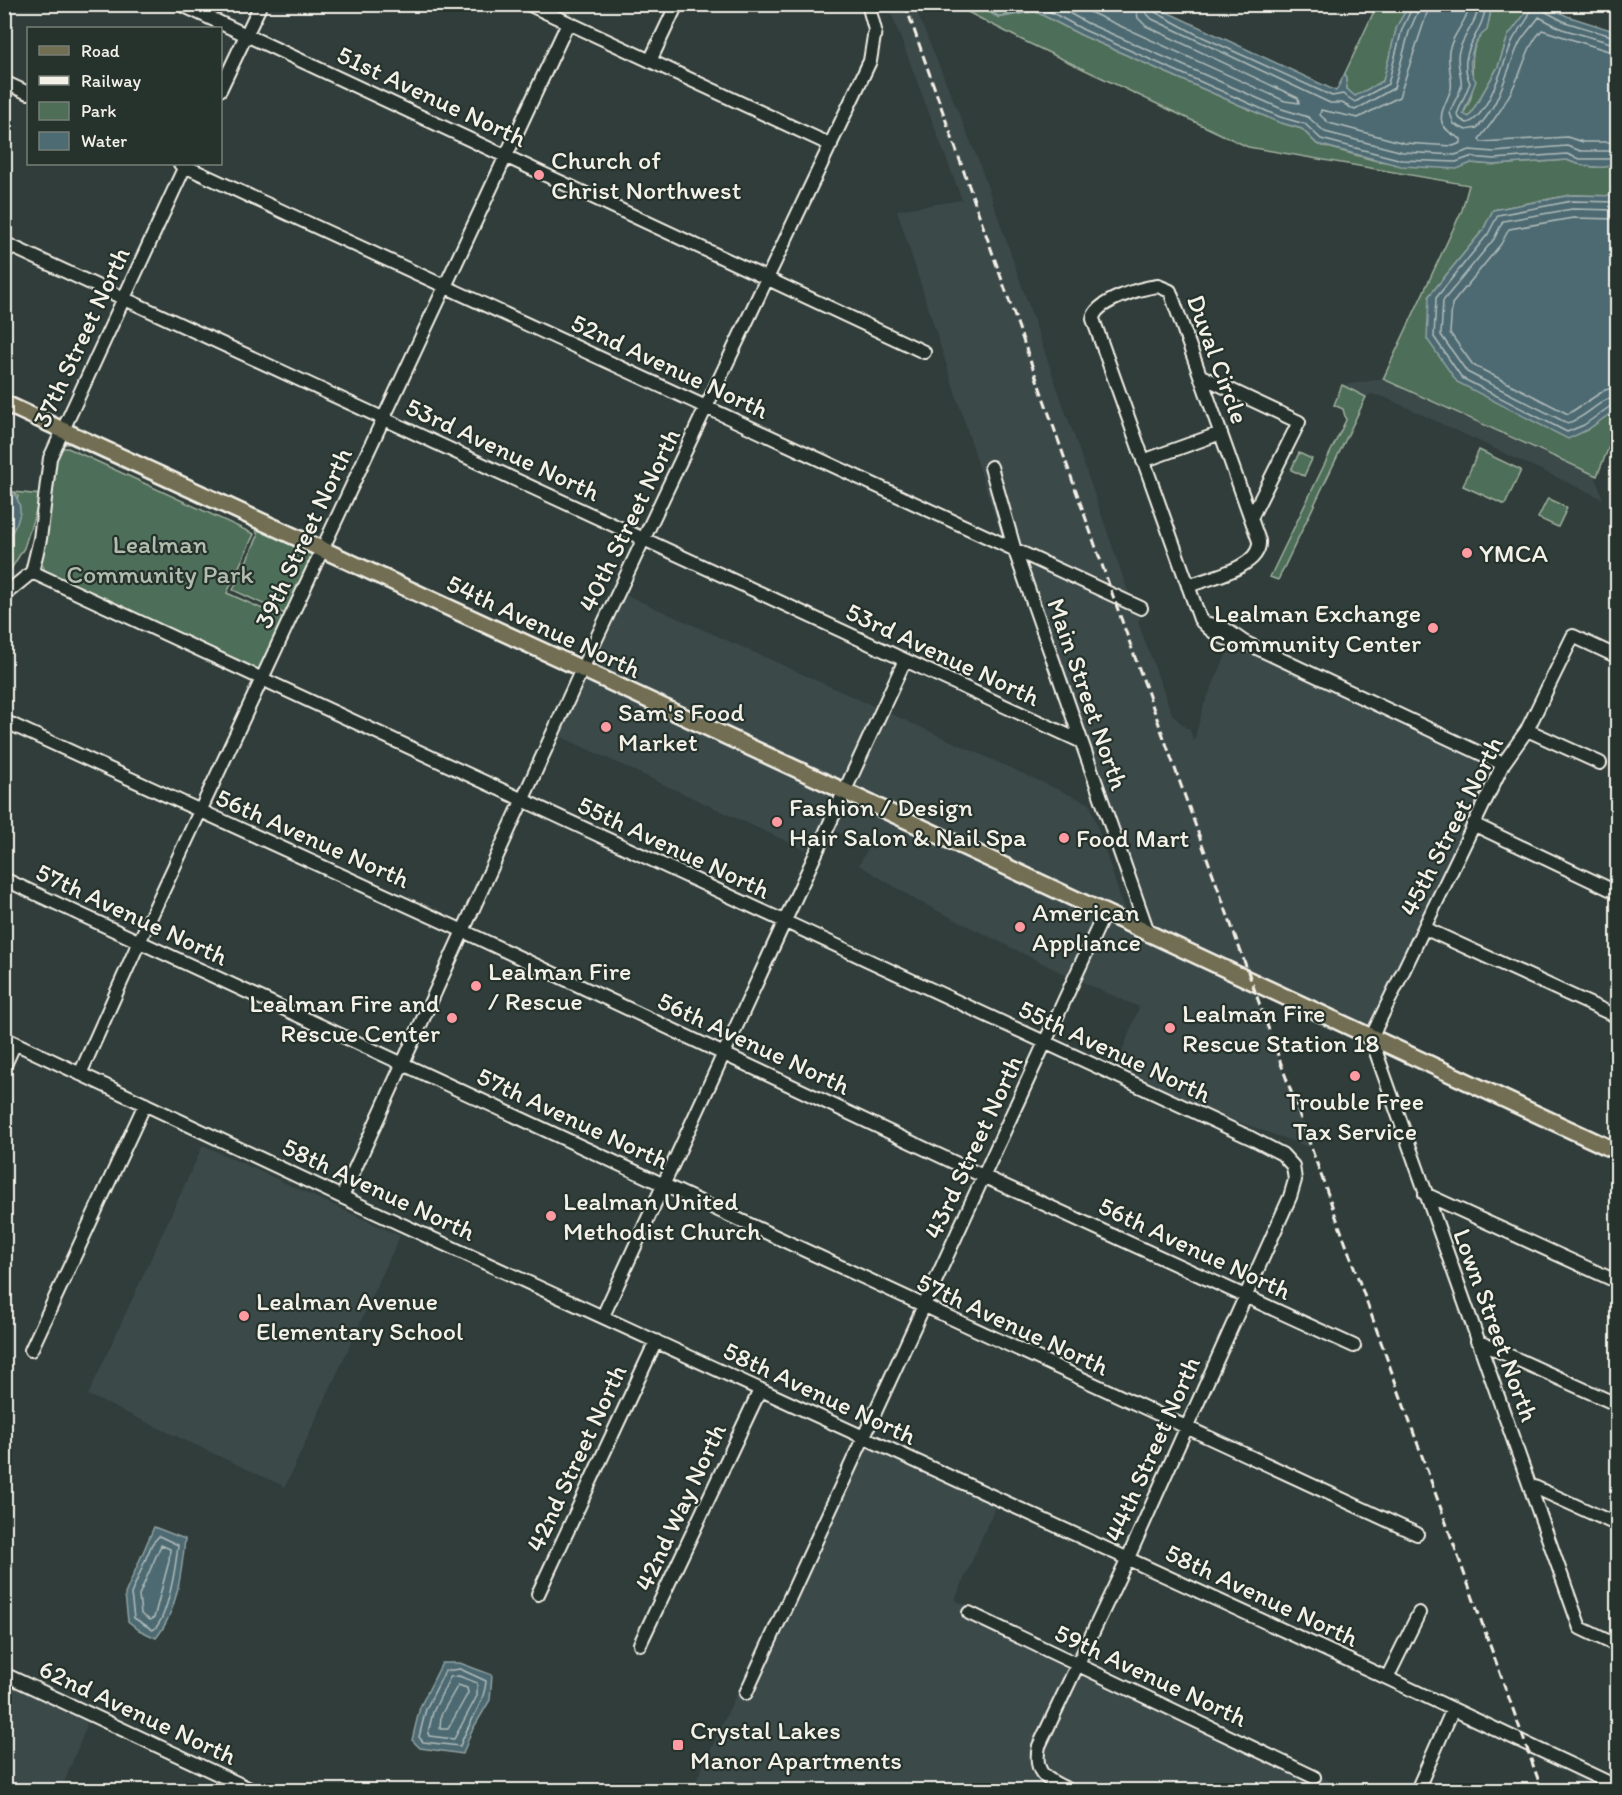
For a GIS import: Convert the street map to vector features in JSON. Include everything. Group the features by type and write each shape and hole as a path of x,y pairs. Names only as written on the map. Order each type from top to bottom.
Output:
{"main road":[{"name":"54th Avenue North","path":"4,403 582,669 1617,1152"}],"street":[{"name":"51st Avenue North","path":"180,4 924,352"},
{"path":"222,86 261,4"},
{"path":"528,4 831,145"},
{"path":"650,61 677,4"},
{"name":"40th Street North","path":"342,1197 461,930 582,669 770,278 870,61 874,30 868,4"},
{"name":"39th Street North","path":"80,1074 139,942 447,287 568,23"},
{"path":"4,82 27,93"},
{"name":"37th Street North","path":"32,572 41,528 50,458 61,429 184,165"},
{"name":"52nd Avenue North","path":"186,165 1141,608"},
{"name":"53rd Avenue North","path":"4,243 904,662 1080,741"},
{"name":"Duval Circle","path":"1188,586 1251,560 1260,547 1170,291 1164,286 1149,287 1102,304 1094,312 1094,322 1143,461 1188,586 1201,621 1221,638 1244,642 1503,764"},
{"path":"1201,376 1299,422 1251,518"},
{"path":"1143,461 1221,433"},
{"name":"Main Street North","path":"992,467 1015,550 1149,935"},
{"path":"4,595 32,572"},
{"name":"55th Avenue North","path":"32,572 261,681 1251,1138 1282,1154 1293,1166"},
{"name":"45th Street North","path":"1371,1038 1503,764 1527,730 1573,636 1617,657"},
{"path":"603,1316 904,662"},
{"name":"56th Avenue North","path":"4,721 461,930 985,1177 1354,1346"},
{"path":"1527,730 1600,763"},
{"path":"1473,824 1617,893"},
{"name":"57th Avenue North","path":"4,879 402,1062 924,1308 1416,1534"},
{"name":"43rd Street North","path":"746,1693 1104,914"},
{"path":"1425,928 1617,1017"},
{"name":"Lown Street North","path":"1371,1038 1580,1628 1617,1646"},
{"path":"4,1067 10,1041"},
{"name":"58th Avenue North","path":"10,1041 342,1197 1453,1708 1617,1787"},
{"path":"31,1350 145,1104"},
{"name":"44th Street North","path":"1069,1791 1040,1772 1036,1762 1039,1746 1128,1558 1185,1428 1247,1296 1290,1197 1295,1180 1293,1166"},
{"path":"1425,1194 1617,1282"},
{"name":"42nd Street North","path":"538,1594 656,1341"},
{"path":"1477,1341 1617,1405"},
{"name":"42nd Way North","path":"640,1644 760,1390"},
{"path":"1530,1485 1617,1525"},
{"name":"59th Avenue North","path":"969,1613 1314,1777"},
{"path":"1387,1678 1419,1613"},
{"name":"62nd Avenue North","path":"4,1674 252,1791"},
{"path":"1417,1791 1453,1708"}],"shaded area":[{"path":"888,5 914,5 979,162 1130,597 1019,546 995,460 985,464 1007,541 1002,539 897,210 962,200"},
{"path":"1383,379 1595,475 1603,499 1384,397 1371,394 1366,397 1343,385"},
{"path":"1024,561 1142,615 1138,622 1172,714 1186,728 1189,728 1194,741 1203,707 1230,646 1245,649 1496,766 1369,1031 1153,930"},
{"path":"624,594 878,708 842,785 589,666"},
{"path":"584,676 837,795 824,824 805,850 557,735"},
{"path":"887,712 1090,804 1127,918 851,789"},
{"path":"846,799 1097,917 1070,977 916,900 859,865 867,850 833,829"},
{"path":"1106,921 1253,989 1311,1148 1186,1103 1115,1070 1139,1007 1080,981"},
{"name":"Lealman Avenue Elementary School","path":"203,1145 400,1236 285,1487 88,1395"},
{"path":"854,1439 857,1441 740,1696 748,1700 866,1445 996,1505 955,1600 1006,1624 967,1606 962,1616 1070,1668 1035,1740 1031,1761 1037,1777 1056,1790 692,1790"},
{"path":"1079,1672 1315,1783 1319,1776 1340,1786 1338,1790 1082,1790 1054,1777 1044,1769 1041,1761 1044,1747"},
{"path":"5,1680 87,1718 86,1728 61,1790 5,1790"},
{"path":"1571,1771 1611,1790 1578,1790"}],"green space":[{"path":"954,5 1023,5 1081,35 1278,122 1302,129 1317,144 1377,161 1457,168 1471,163 1494,165 1567,160 1585,166 1599,167 1617,163 1617,196 1571,195 1493,210 1483,230 1429,296 1587,430 1617,408 1617,427 1597,476 1383,379 1462,210 1469,185 1248,147 1022,40"},
{"path":"1377,5 1409,5 1397,26 1383,81 1354,97 1347,89 1345,73"},
{"path":"1492,5 1526,5 1525,15 1508,36 1498,67 1469,117 1463,115 1471,97 1473,52 1480,37 1487,30"},
{"path":"1342,385 1366,397 1278,580 1270,577 1346,420 1343,409 1334,405"},
{"path":"63,437 315,553 287,615 233,590 258,536 256,529 70,444 63,444"},
{"name":"Lealman Community Park","path":"62,448 68,448 254,534 227,593 285,619 260,675 45,571 40,559 57,459"},
{"path":"1479,450 1521,470 1505,505 1463,486"},
{"path":"1299,453 1312,459 1304,476 1291,470"},
{"path":"14,492 41,495 24,548 5,579 5,543 10,535 18,496"},
{"path":"1548,498 1567,508 1558,527 1538,518"}],"water":[{"path":"1023,5 1152,5 1336,91 1345,73 1347,89 1355,96 1383,81 1397,26 1409,5 1492,5 1487,30 1477,40 1472,54 1471,68 1476,81 1463,114 1469,117 1498,67 1508,36 1524,15 1526,5 1545,5 1567,16 1617,32 1617,163 1606,167 1585,166 1567,160 1494,165 1471,163 1457,169 1401,166 1317,144 1302,129 1278,122 1081,35"},
{"path":"1571,195 1617,196 1618,408 1587,430 1568,439 1457,382 1427,339 1429,296 1483,230 1493,210"},
{"path":"5,483 17,498 20,512 19,519 5,543"},
{"path":"154,1527 185,1539 174,1604 156,1638 139,1630 128,1621 125,1594"},
{"path":"442,1663 460,1663 492,1675 490,1700 471,1732 463,1754 420,1748 412,1740 420,1707"}],"waterway":[{"path":"975,4 999,17 1038,10"}],"railway":[{"path":"905,4 1113,596 1542,1790"}],"place":[{"name":"Church of Christ Northwest","path":"539,175"},
{"name":"YMCA","path":"1467,553"},
{"name":"Lealman Exchange Community Center","path":"1433,628"},
{"name":"Sam's Food Market","path":"606,727"},
{"name":"Fashion / Design Hair Salon & Nail Spa","path":"777,822"},
{"name":"Food Mart","path":"1064,838"},
{"name":"American Appliance","path":"1020,927"},
{"name":"Lealman Fire / Rescue","path":"476,986"},
{"name":"Lealman Fire and Rescue Center","path":"452,1018"},
{"name":"Lealman Fire Rescue Station 18","path":"1170,1028"},
{"name":"Trouble Free Tax Service","path":"1355,1076"},
{"name":"Lealman United Methodist Church","path":"551,1216"},
{"name":"Lealman Avenue Elementary School","path":"244,1316"},
{"name":"Crystal Lakes Manor Apartments","path":"678,1745"}]}
